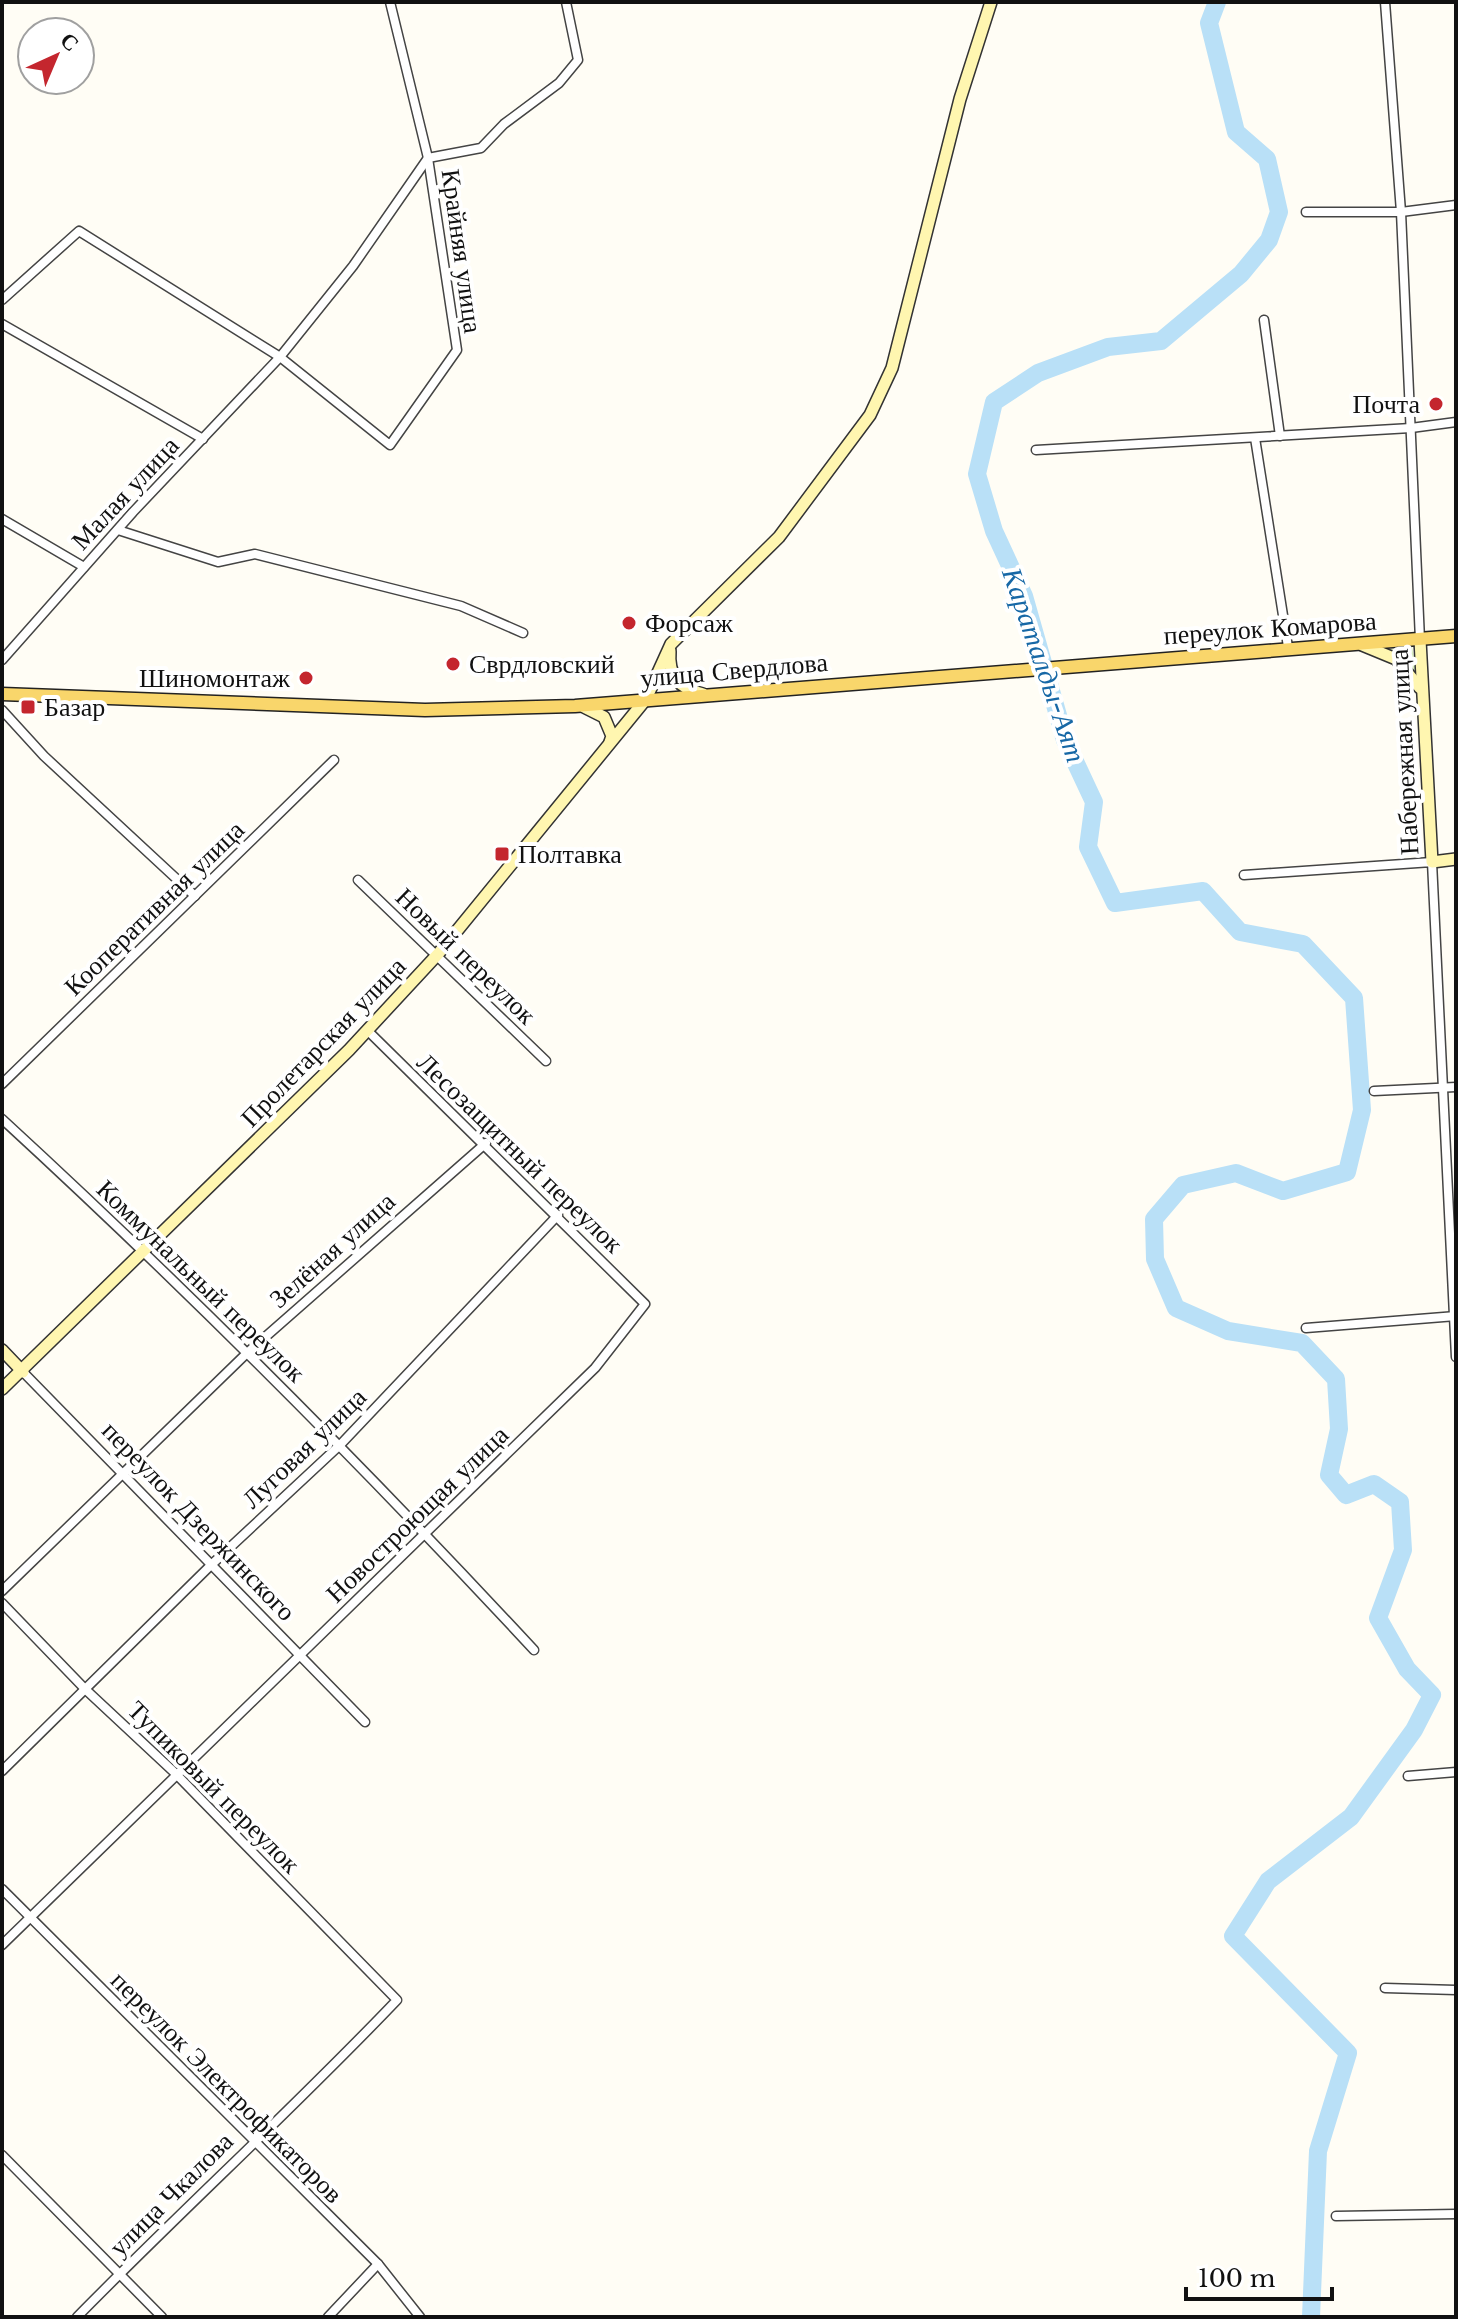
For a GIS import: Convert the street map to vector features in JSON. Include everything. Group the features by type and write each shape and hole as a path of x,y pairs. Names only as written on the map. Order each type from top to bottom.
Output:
{"main road":[{"name":"переулок Комарова","path":"1086,663 1456,636"},
{"name":"улица Свердлова","path":"2,694 425,710 575,706 1086,663"}],"street":[{"name":"Крайняя улица","path":"280,357 390,445 457,350 428,158 390,2"},
{"path":"428,158 481,148 504,124 559,83 578,60 566,2"},
{"path":"708,695 680,686 672,675 671,644 779,537 870,415 892,368 960,99 991,2"},
{"name":"Набережная улица","path":"1385,2 1401,212 1420,689 1445,1088 1456,1357"},
{"name":"Малая улица","path":"2,660 84,567 280,357 353,266 428,158"},
{"path":"1306,212 1401,212 1456,205"},
{"path":"2,300 79,231 280,357"},
{"path":"1264,320 1280,436"},
{"path":"2,324 203,439"},
{"path":"1036,450 1411,428 1456,422"},
{"path":"1255,438 1288,647"},
{"path":"2,519 84,567"},
{"path":"118,530 218,562 255,554 461,606 523,633"},
{"name":"Пролетарская улица","path":"2,1389 146,1252 367,1030 438,954 646,699 671,644"},
{"path":"1362,645 1396,659 1420,689"},
{"path":"575,706 593,709 604,717 612,736 609,745"},
{"path":"2,710 44,756 195,896"},
{"name":"Кооперативная улица","path":"2,1084 334,760"},
{"path":"1244,875 1456,859"},
{"name":"Новый переулок","path":"358,880 546,1061"},
{"name":"Лесозащитный переулок","path":"367,1030 423,1089 486,1143 645,1304"},
{"path":"1374,1091 1456,1087"},
{"name":"Коммунальный переулок","path":"2,1119 146,1252 341,1444 534,1650"},
{"name":"Зелёная улица","path":"2,1591 247,1353 486,1143"},
{"name":"Луговая улица","path":"2,1771 210,1566 341,1444 558,1215"},
{"name":"Новостроющая улица","path":"2,1945 175,1773 300,1656 595,1368 645,1304"},
{"path":"1306,1328 1455,1316"},
{"name":"переулок Дзержинского","path":"2,1350 365,1722"},
{"name":"Тупиковый переулок","path":"2,1603 85,1689 175,1773 397,2000"},
{"path":"1408,1776 1456,1772"},
{"name":"переулок Электрофикаторов","path":"2,1889 378,2264 420,2317"},
{"path":"1385,1988 1456,1990"},
{"name":"улица Чкалова","path":"77,2317 252,2141 304,2098 397,2000"},
{"path":"2,2155 162,2317"},
{"path":"1336,2216 1456,2214"},
{"path":"328,2317 378,2264"}],"green space":[{"path":"1412,647 1417,673 1390,649"}],"waterway":[{"name":"Караталды-Аят","path":"1217,2 1209,23 1236,132 1267,159 1279,212 1269,240 1241,274 1161,341 1108,347 1038,373 994,402 977,474 994,531 1024,596 1065,740 1094,802 1088,847 1115,903 1203,891 1240,932 1303,944 1354,998 1362,1110 1347,1172 1283,1191 1236,1173 1183,1185 1154,1219 1155,1259 1176,1308 1228,1331 1302,1343 1336,1379 1339,1429 1329,1475 1346,1495 1374,1484 1400,1502 1403,1550 1378,1618 1407,1669 1432,1695 1414,1730 1351,1817 1268,1881 1233,1936 1348,2053 1318,2151 1311,2317"}],"place":[{"name":"Почта","path":"1436,404"},
{"name":"Форсаж","path":"629,623"},
{"name":"Сврдловский","path":"453,664"},
{"name":"Шиномонтаж","path":"306,678"},
{"name":"Базар","path":"28,707"},
{"name":"Полтавка","path":"502,854"}]}
